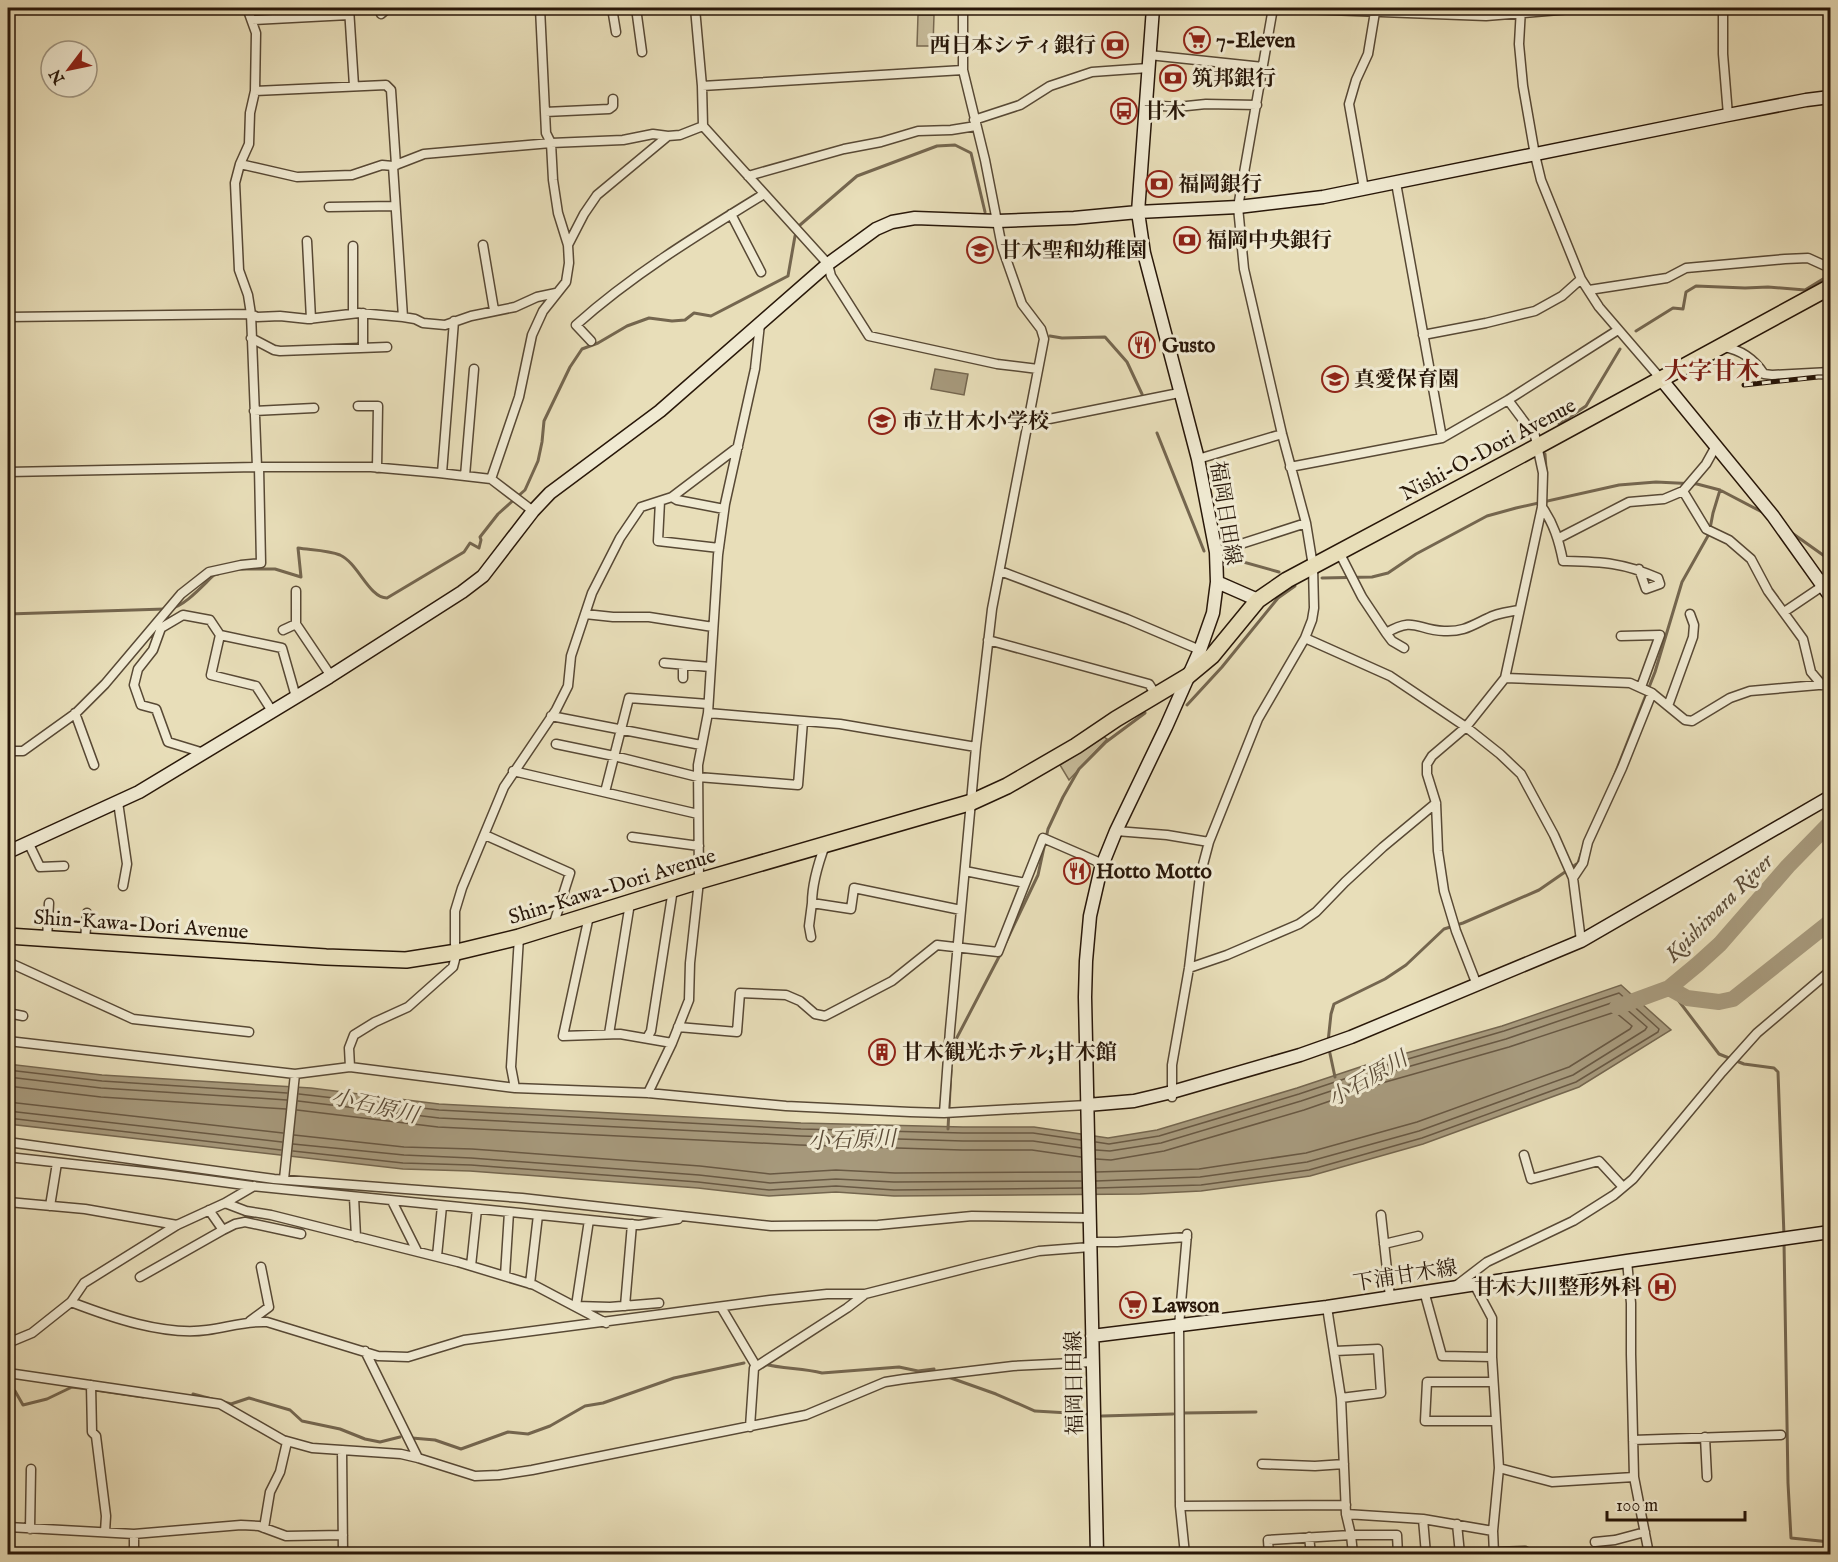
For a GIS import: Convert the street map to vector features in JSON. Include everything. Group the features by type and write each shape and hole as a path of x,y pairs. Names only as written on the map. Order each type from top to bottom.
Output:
{"highway":[{"name":"Nishi-O-Dori Avenue","path":"1188,676 1212,656 1258,600 1287,580 1538,447 1830,287"},
{"name":"Shin-Kawa-Dori Avenue","path":"8,936 326,957 406,960 457,952 519,937 699,881 972,802 1047,764 1188,676"}],"street":[{"path":"8,751 24,751 75,713 105,684 181,594 209,572 241,565 261,564 251,314 248,296 239,270 235,183 249,144 250,113 255,91 256,33 247,8"},
{"path":"491,480 519,397 532,335 543,311 566,282 569,263 568,245 554,191 550,143 546,133 540,8"},
{"path":"612,8 616,32"},
{"path":"636,8 642,52"},
{"path":"695,8 703,126 828,264 831,276 869,336 987,362 1038,369"},
{"path":"944,1113 976,747 992,609 1044,339 1041,329 1022,304 1002,247 985,160 963,70 963,8"},
{"path":"1035,8 1153,8"},
{"name":"福岡日田線","path":"1097,1554 1085,997 1090,916 1103,864 1116,831 1200,650 1213,613 1217,582 1216,552 1198,459 1144,253 1138,212 1153,8"},
{"path":"1172,1095 1172,1065 1189,968 1200,876 1209,842 1258,719 1305,638 1314,608 1313,566 1306,523 1290,467 1244,269 1238,207 1275,8 1375,12 1453,11 1486,16 1521,10 1583,8"},
{"path":"1723,8 1723,54 1728,115"},
{"path":"1521,10 1519,44 1521,76 1534,155 1541,180 1581,279 1599,308 1661,379 1826,584 1784,612"},
{"path":"252,21 349,11 354,86"},
{"path":"1364,189 1349,104 1368,54 1375,12"},
{"path":"748,176 918,131 951,130 975,123 1020,105 1050,86 1092,72 1148,62 1263,67"},
{"path":"702,86 963,70"},
{"path":"255,91 386,85 391,90 395,206 403,317"},
{"path":"8,852 139,792 331,676 462,592 483,576 533,511 550,493 660,411 828,264 876,229 892,222 915,218 997,221 1074,218 1238,207 1323,197 1728,115 1830,97"},
{"path":"545,112 609,109 613,106 613,99"},
{"path":"1145,105 1177,107 1206,104 1257,105"},
{"path":"240,164 297,177 352,175 382,165 394,165 424,154 550,143 623,140 653,134 680,135 703,126"},
{"path":"568,245 597,195 668,136"},
{"path":"1396,183 1442,438"},
{"path":"591,341 576,325 601,302 764,194"},
{"path":"329,207 395,206"},
{"path":"731,214 761,272"},
{"path":"307,241 310,319"},
{"path":"483,245 494,310"},
{"path":"353,246 363,348"},
{"path":"1589,290 1667,278 1686,268 1808,258 1830,268"},
{"path":"1423,335 1535,311 1562,296 1581,279"},
{"path":"8,317 251,314 257,317 280,316 310,319 358,313 403,317 423,323 445,325 494,310 515,307 537,297 556,292"},
{"path":"442,473 454,321"},
{"path":"648,1093 689,1000 690,963 699,881 698,777 708,709 718,548 724,509 755,369 760,324"},
{"path":"1290,467 1442,438 1508,400 1617,330"},
{"path":"251,338 280,351 387,347"},
{"path":"1722,346 1744,353 1756,362 1764,374 1830,372"},
{"path":"465,476 474,369"},
{"path":"1029,423 1179,393"},
{"path":"1477,985 1456,931 1444,891 1438,851 1436,803 1427,774 1427,764 1432,756 1466,727 1505,678 1542,504 1543,473 1535,436 1508,400"},
{"path":"358,406 378,406 377,468"},
{"path":"254,411 314,408"},
{"path":"1198,459 1282,434"},
{"path":"1559,538 1629,502 1664,499 1683,490 1706,464 1716,446"},
{"path":"350,1067 349,1048 354,1035 375,1022 408,1007 453,967 457,952 455,911 462,888 504,787 568,686 571,656 592,593 605,565 641,507 672,497 738,447"},
{"path":"8,472 258,467 377,468 442,473 491,480 533,511"},
{"path":"1683,490 1706,529 1729,540 1751,559 1768,591 1803,639 1811,672 1826,684"},
{"path":"672,497 724,509"},
{"path":"660,501 657,541 718,548"},
{"path":"1542,504 1559,538 1563,561 1619,563 1639,569"},
{"path":"1216,552 1306,523"},
{"path":"1339,552 1362,597 1386,633 1392,641 1404,648"},
{"path":"1000,571 1127,619 1200,650"},
{"path":"1217,582 1258,600"},
{"path":"296,591 296,624 331,676"},
{"path":"1386,633 1399,626 1410,624 1431,630 1459,631 1494,616 1519,610"},
{"path":"585,614 649,617 713,627"},
{"path":"1668,706 1693,637 1694,626 1690,614"},
{"path":"204,753 168,742 156,709 141,705 134,685 138,669 153,650 161,628 183,615 210,620 219,635 211,675 256,686 272,711"},
{"path":"283,630 296,624"},
{"path":"219,635 282,648 296,697"},
{"path":"1621,636 1660,635 1641,687"},
{"path":"1305,638 1390,676 1466,727 1521,774 1554,835 1573,878 1581,941"},
{"path":"988,640 1149,684 1156,695"},
{"path":"664,663 710,668"},
{"path":"683,665 683,678"},
{"path":"1505,678 1630,683 1652,693 1685,720 1692,721 1730,698 1750,691 1826,684"},
{"path":"1573,878 1583,863 1588,842 1622,768 1652,693"},
{"path":"605,792 629,698 840,724 976,747"},
{"path":"75,713 94,765"},
{"path":"551,716 701,746"},
{"path":"556,744 698,777 798,785 803,721"},
{"path":"513,771 698,814"},
{"path":"8,1041 295,1074 350,1067 515,1088 648,1093 786,1106 944,1113 1088,1110 1172,1095 1300,1055 1341,1041 1477,985 1581,941 1830,797"},
{"path":"118,802 128,864 123,886"},
{"path":"1189,968 1227,955 1299,924 1316,912 1383,847 1436,803"},
{"path":"1116,831 1209,842"},
{"path":"485,835 570,873 553,927"},
{"path":"632,837 699,846"},
{"path":"678,1027 737,1032 740,993 786,995 800,1001 815,1014 825,1016 892,981 937,945 998,952 1043,838 1103,864"},
{"path":"28,842 40,867 64,866"},
{"path":"811,937 809,926 812,891 825,845"},
{"path":"965,871 1025,883"},
{"path":"812,903 850,909 854,888 961,910"},
{"path":"647,1038 651,1031 673,890"},
{"path":"47,939 49,903"},
{"path":"609,1034 630,903"},
{"path":"85,941 87,913"},
{"path":"589,916 563,1036 620,1034 672,1043"},
{"path":"515,1088 510,1067 519,937"},
{"path":"8,962 133,1019 249,1032"},
{"path":"1455,1287 1487,1262 1573,1221 1614,1195 1633,1179 1757,1033 1830,971"},
{"path":"8,1012 23,1016"},
{"path":"279,1179 295,1074"},
{"path":"8,1142 279,1179 522,1198 771,1226 878,1225 972,1216 1090,1214"},
{"path":"1524,1155 1531,1179 1599,1161 1623,1187"},
{"path":"8,1157 354,1197 639,1225 690,1218"},
{"path":"50,1206 57,1162"},
{"path":"8,1343 32,1333 70,1302 84,1283 177,1225 225,1203 252,1186 279,1179"},
{"path":"354,1197 356,1237"},
{"path":"392,1201 417,1251"},
{"path":"8,1202 85,1209 177,1225"},
{"path":"225,1203 246,1211 272,1215 437,1256 505,1276 530,1284 606,1323"},
{"path":"437,1256 442,1206"},
{"path":"471,1266 477,1209"},
{"path":"209,1210 223,1230"},
{"path":"505,1276 509,1212"},
{"path":"530,1284 538,1215"},
{"path":"1381,1215 1390,1297"},
{"path":"576,1306 589,1220"},
{"path":"140,1277 235,1224 245,1222 301,1234"},
{"path":"626,1306 632,1224"},
{"name":"下浦甘木線","path":"1092,1336 1327,1307 1830,1232"},
{"path":"70,1302 152,1328 206,1331 250,1321 267,1322 378,1356 408,1357 464,1340 826,1294 865,1294 1039,1251 1187,1235 1179,1326 1180,1506 1185,1554"},
{"path":"1384,1244 1418,1236"},
{"path":"1627,1261 1631,1303 1634,1477 1649,1554"},
{"path":"250,1321 269,1307 261,1267"},
{"path":"1474,1284 1491,1318 1498,1468 1493,1531 1494,1553 1525,1551 1526,1554"},
{"path":"1424,1292 1442,1356 1492,1358"},
{"path":"750,1426 754,1368 865,1294"},
{"path":"576,1306 626,1306 659,1303"},
{"path":"721,1307 756,1366"},
{"path":"1327,1307 1341,1398 1346,1510 1352,1535 1353,1554"},
{"path":"1335,1351 1378,1349 1381,1393 1341,1398"},
{"path":"365,1351 418,1458"},
{"path":"8,1373 220,1404 287,1442 312,1448 386,1452 418,1458 475,1476 499,1475 806,1415 885,1382 994,1368 1093,1362"},
{"path":"1493,1382 1427,1382 1425,1421 1496,1421"},
{"path":"91,1385 92,1431 96,1437 106,1516 105,1532"},
{"path":"1633,1440 1780,1434"},
{"path":"1705,1437 1707,1477"},
{"path":"264,1528 270,1492 280,1472 287,1442"},
{"path":"342,1450 343,1554"},
{"path":"1262,1464 1315,1466 1344,1464"},
{"path":"1498,1468 1552,1482 1634,1477"},
{"path":"30,1529 31,1469"},
{"path":"1180,1506 1346,1510 1424,1519 1493,1531"},
{"path":"1424,1519 1426,1554"},
{"path":"1457,1524 1460,1554"},
{"path":"8,1527 134,1534 242,1525 264,1528 286,1536 343,1535"},
{"path":"1595,1542 1615,1540 1645,1532"},
{"path":"134,1534 134,1554"},
{"path":"1269,1554 1268,1540 1396,1535 1398,1554"},
{"path":"1310,1537 1311,1554"}],"shaded area":[{"path":"1458,8 1513,8 1513,10 1461,11"},
{"path":"918,15 934,15 933,46 917,46"},
{"path":"1104,737 1107,739 1069,780 1060,765"}],"water":[{"path":"935,369 968,374 964,395 931,389"},
{"name":"小石原川","path":"1621,985 1671,1030 1579,1087 1423,1144 1310,1176 1201,1191 1140,1194 894,1196 836,1192 769,1196 698,1188 470,1171 403,1169 8,1124 8,1064 102,1075 311,1088 439,1104 801,1123 1034,1127 1108,1138 1157,1130 1375,1062 1502,1026"}],"waterway":[{"path":"239,569 275,569 301,577 298,548 330,552 346,559 369,587 387,598 464,552 470,543 479,548 480,537 498,514 525,490 538,461 544,421 570,367 582,349 598,343 627,326 649,318 672,321 685,320 694,313 711,316 788,276 795,236 800,225 857,176 937,146 955,145 971,153 985,212"},
{"path":"1636,331 1673,308 1683,309 1686,292 1696,286 1805,290 1823,279"},
{"path":"1050,336 1105,337 1127,362 1142,394"},
{"path":"1559,424 1586,406 1620,349"},
{"path":"1157,433 1204,551"},
{"path":"1545,454 1546,469"},
{"path":"1322,578 1372,577 1388,573 1416,554 1487,516 1619,485 1656,482 1697,484 1720,490 1762,512"},
{"path":"1613,779 1655,672 1682,582 1709,534 1720,490"},
{"path":"1792,533 1830,560"},
{"path":"1229,558 1279,572"},
{"path":"171,608 188,599 218,574"},
{"path":"1187,705 1222,667 1278,598 1295,586"},
{"path":"8,614 165,609"},
{"path":"1006,942 1038,875 1048,829 1079,769 1106,742 1145,713"},
{"name":"Koishiwara River","path":"1617,1007 1669,988 1698,964 1720,944 1788,866 1830,823"},
{"path":"1328,1042 1334,1004 1385,979 1406,965 1444,929 1539,890 1578,863 1582,851"},
{"name":"Koishiwara River","path":"1669,988 1687,998 1719,1002 1733,999 1830,922"},
{"path":"951,1049 1001,953"},
{"path":"1669,988 1719,1054 1744,1064 1774,1068 1778,1072 1784,1236"},
{"name":"小石原川","path":"1329,1049 1335,1077"},
{"path":"948,1129 951,1070"},
{"path":"1784,1242 1791,1538 1830,1542"},
{"path":"412,1438 435,1440 461,1449 508,1432 528,1434 550,1426 585,1406 603,1403 674,1378 744,1363"},
{"path":"764,1364 822,1373 899,1367 918,1371 934,1369"},
{"path":"948,1377 1035,1411 1086,1414"},
{"path":"8,1391 15,1391 23,1405 47,1399 72,1387 88,1389"},
{"path":"95,1390 143,1397"},
{"path":"193,1394 212,1399"},
{"path":"224,1402 231,1404 249,1398 290,1410 302,1421 340,1429 380,1442 400,1437"},
{"path":"1183,1413 1256,1412"},
{"path":"1102,1416 1173,1414"}],"railway":[{"path":"1744,385 1830,377"}],"place":[{"name":"7-Eleven","path":"1197,40"},
{"name":"西日本シティ銀行","path":"1115,45"},
{"name":"筑邦銀行","path":"1173,78"},
{"name":"甘木","path":"1124,111"},
{"name":"福岡銀行","path":"1159,184"},
{"name":"福岡中央銀行","path":"1187,240"},
{"name":"甘木聖和幼稚園","path":"980,250"},
{"name":"Gusto","path":"1142,345"},
{"name":"真愛保育園","path":"1335,379"},
{"name":"市立甘木小学校","path":"882,421"},
{"name":"Hotto Motto","path":"1077,871"},
{"name":"甘木観光ホテル;甘木館","path":"882,1052"},
{"name":"甘木大川整形外科","path":"1662,1287"},
{"name":"Lawson","path":"1133,1305"}],"district":[{"name":"大字甘木","path":"1712,371"}]}
